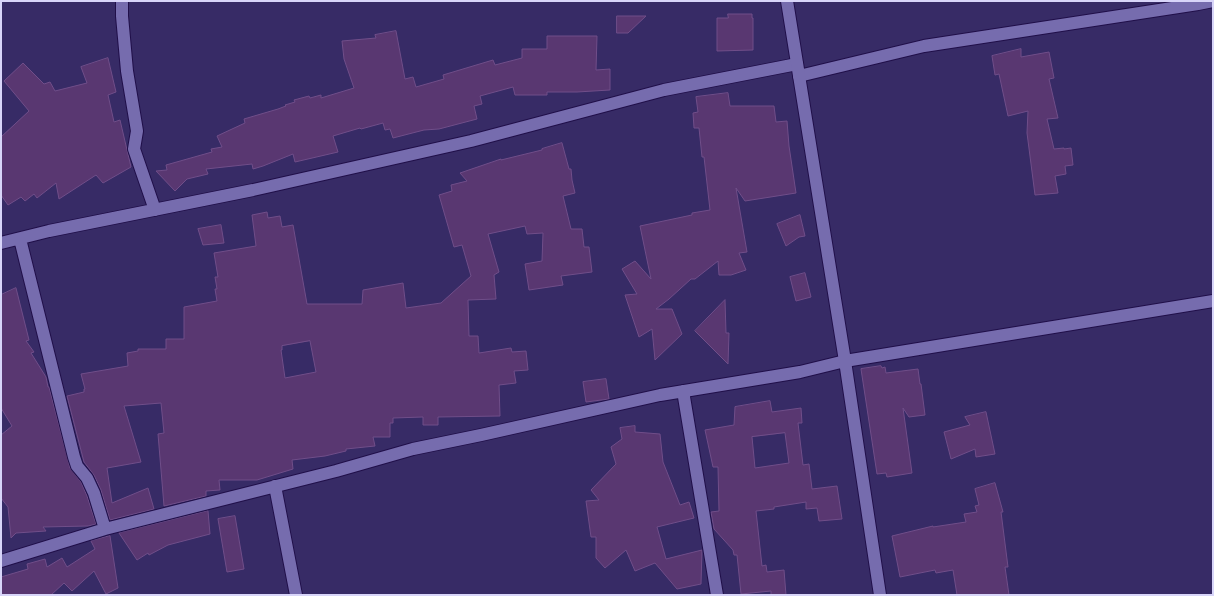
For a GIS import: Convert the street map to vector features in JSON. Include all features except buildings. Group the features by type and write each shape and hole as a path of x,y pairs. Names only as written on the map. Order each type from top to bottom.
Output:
{"street":[{"path":"122,1 127,71 137,131 134,149 155,210"},
{"path":"787,1 845,361 880,595"},
{"path":"799,76 924,46 1190,6 1213,1"},
{"path":"1,243 253,190 471,141 664,90 797,64"},
{"path":"20,239 74,457 77,466 87,478 94,493 105,529"},
{"path":"1,561 105,529 336,471 413,449 653,396 800,372 845,361 1213,301"},
{"path":"683,391 717,595"},
{"path":"275,486 296,595"}]}
